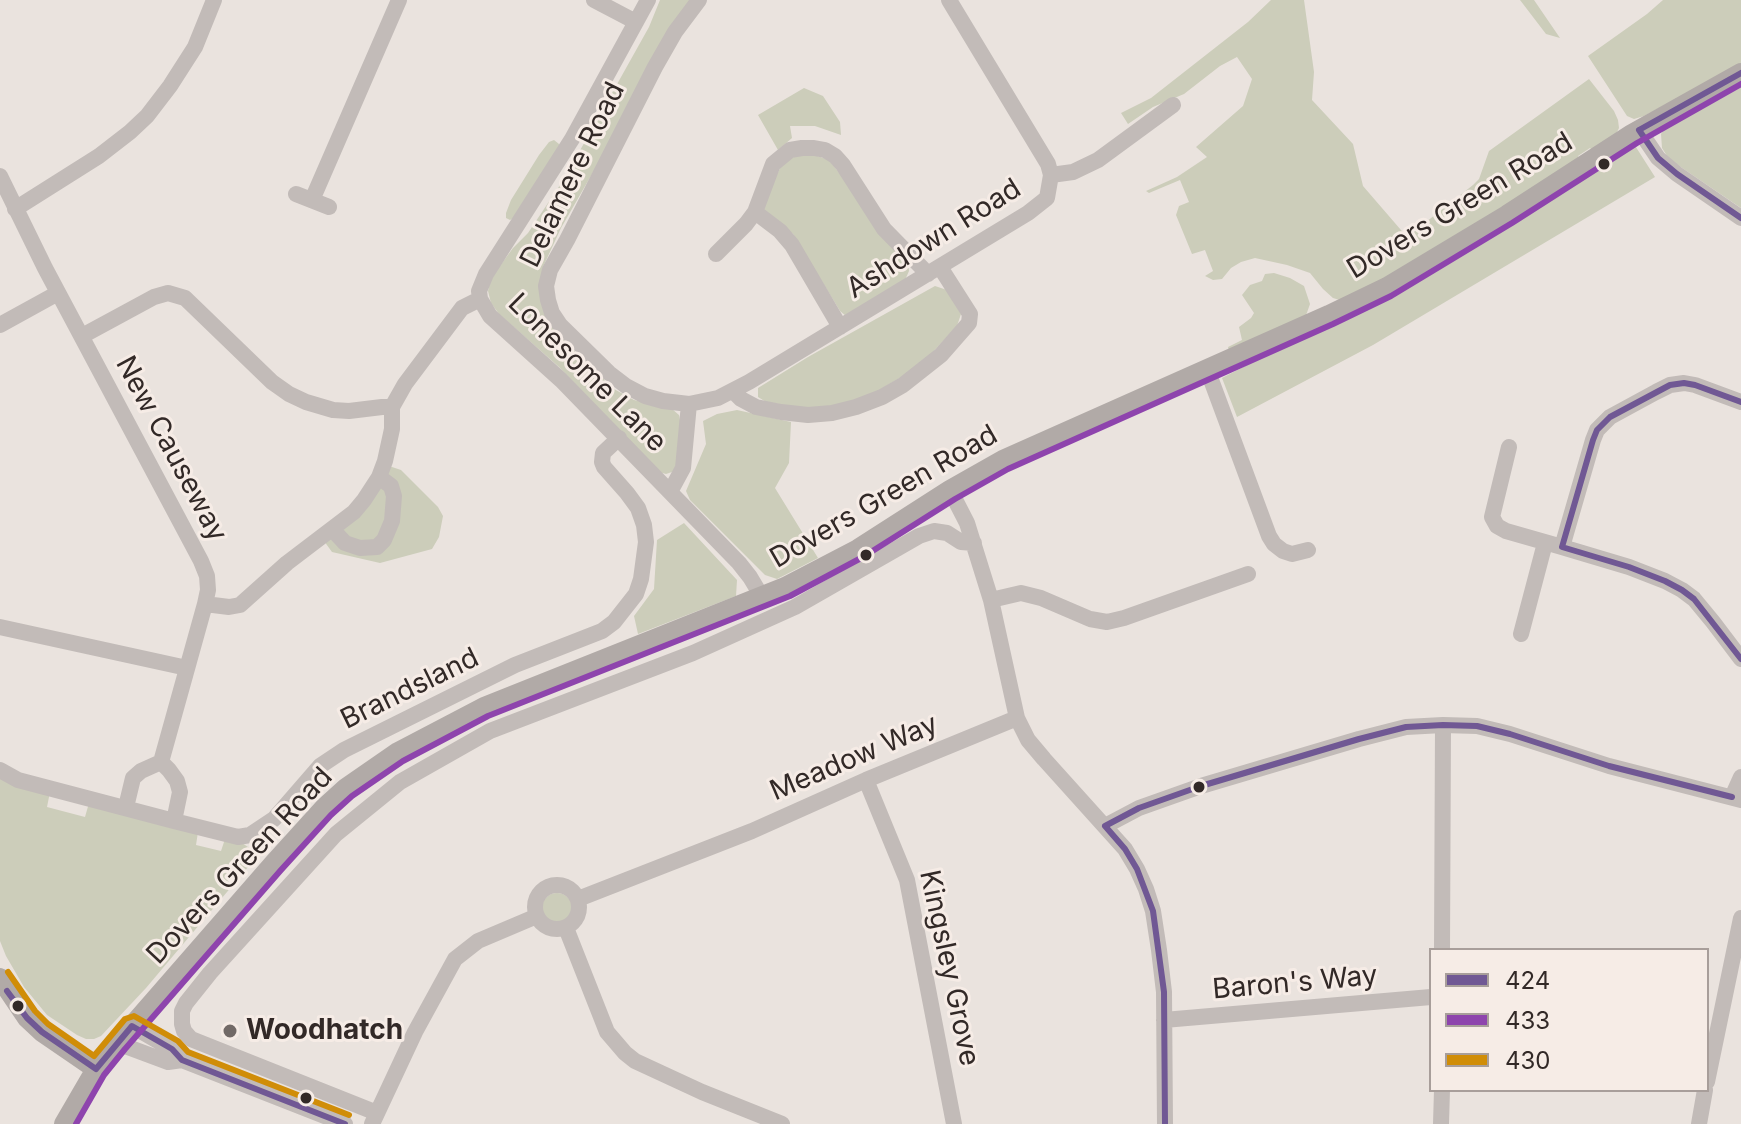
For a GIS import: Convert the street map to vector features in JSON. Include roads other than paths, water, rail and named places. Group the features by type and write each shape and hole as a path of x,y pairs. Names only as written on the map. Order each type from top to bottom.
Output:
{"main road":[{"name":"Dovers Green Road","path":"64,1124 96,1069 117,1043 324,808 346,788 398,752 484,707 785,587 858,549 1003,460 1387,287 1639,130 1741,73"},
{"path":"2,988 42,1032 96,1069"}],"street":[{"path":"15,209 99,156 147,116 195,47 214,0"},
{"path":"329,207 304,197 399,0"},
{"path":"594,0 636,22"},
{"name":"Lonesome Lane","path":"648,0 572,139 486,274 479,291 480,299 490,316 561,380 739,563 762,597"},
{"name":"Delamere Road","path":"689,404 645,396 609,373 560,325 552,313 546,286 550,270 655,67 675,32 699,0"},
{"name":"Ashdown Road","path":"689,404 718,398 733,391 934,271 1047,198 1051,175 1048,164 949,0"},
{"path":"1051,175 1073,172 1098,160 1173,105"},
{"path":"1639,130 1658,158 1741,218"},
{"path":"716,254 755,212 768,173 780,157 790,150 802,148 825,150 843,165 884,229 934,271 970,314 969,323 941,355 903,385 856,407 808,415 781,412 756,407 733,391"},
{"name":"New Causeway","path":"0,176 207,576 205,604 161,762"},
{"path":"755,212 780,231 792,245 840,327"},
{"path":"0,325 58,293"},
{"path":"82,336 154,297 168,293 185,298 272,382 289,394 333,410 392,407"},
{"path":"205,604 240,605 287,563 354,512 379,477 392,429 392,407 405,384 452,319 462,308 480,299"},
{"path":"1207,369 1269,536 1283,551 1292,554 1308,550"},
{"path":"1562,547 1593,440 1597,430 1610,417 1670,385 1684,383 1741,402"},
{"path":"670,492 683,468 689,404"},
{"name":"Brandsland","path":"0,770 18,780 174,821 238,837 250,835 274,819 320,766 344,750 515,665 602,631 614,622 636,594 646,542 638,508 602,462 603,453 619,438"},
{"path":"1509,447 1493,506 1492,517 1497,526 1629,567 1682,590 1694,599 1741,659"},
{"path":"332,529 345,543 360,548 377,547 384,540 392,521 394,496 391,486 379,477"},
{"path":"950,490 967,523 991,600 1017,718 1028,740 1125,849 1146,889 1153,911 1164,992 1165,1124"},
{"name":"Dovers Green Road","path":"213,1048 191,1039 184,1031 182,1011 186,1003 336,834 400,782 490,731 693,653 795,607 919,536 934,531 947,533 961,542 974,543"},
{"path":"1521,634 1545,543"},
{"path":"991,600 1021,593 1090,619 1107,622 1248,574"},
{"path":"785,587 795,607"},
{"path":"0,627 187,668"},
{"name":"Meadow Way","path":"578,899 752,831 1017,718"},
{"path":"1442,948 1443,725"},
{"path":"1105,826 1139,808 1201,786 1406,727 1477,726 1609,766 1736,798 1741,777"},
{"path":"126,807 133,778 161,762 177,781 180,792 174,821"},
{"name":"Kingsley Grove","path":"866,780 907,880 954,1124"},
{"path":"563,886 578,899 577,916 566,928 549,928 537,916 536,902 549,887 563,886"},
{"path":"203,1069 213,1048 374,1119 415,1032 455,959 478,941 537,916"},
{"path":"1709,1072 1741,918"},
{"path":"566,928 607,1032 625,1053 635,1061 782,1124"},
{"path":"192,957 210,973"},
{"name":"Baron's Way","path":"1164,1020 1429,997"},
{"path":"132,1026 172,1049 182,1060 345,1124"},
{"path":"117,1043 168,1062 182,1060"},
{"path":"1441,1124 1442,1092"},
{"path":"1699,1124 1705,1092"}],"place":[{"name":"Woodhatch","path":"230,1031"}]}
